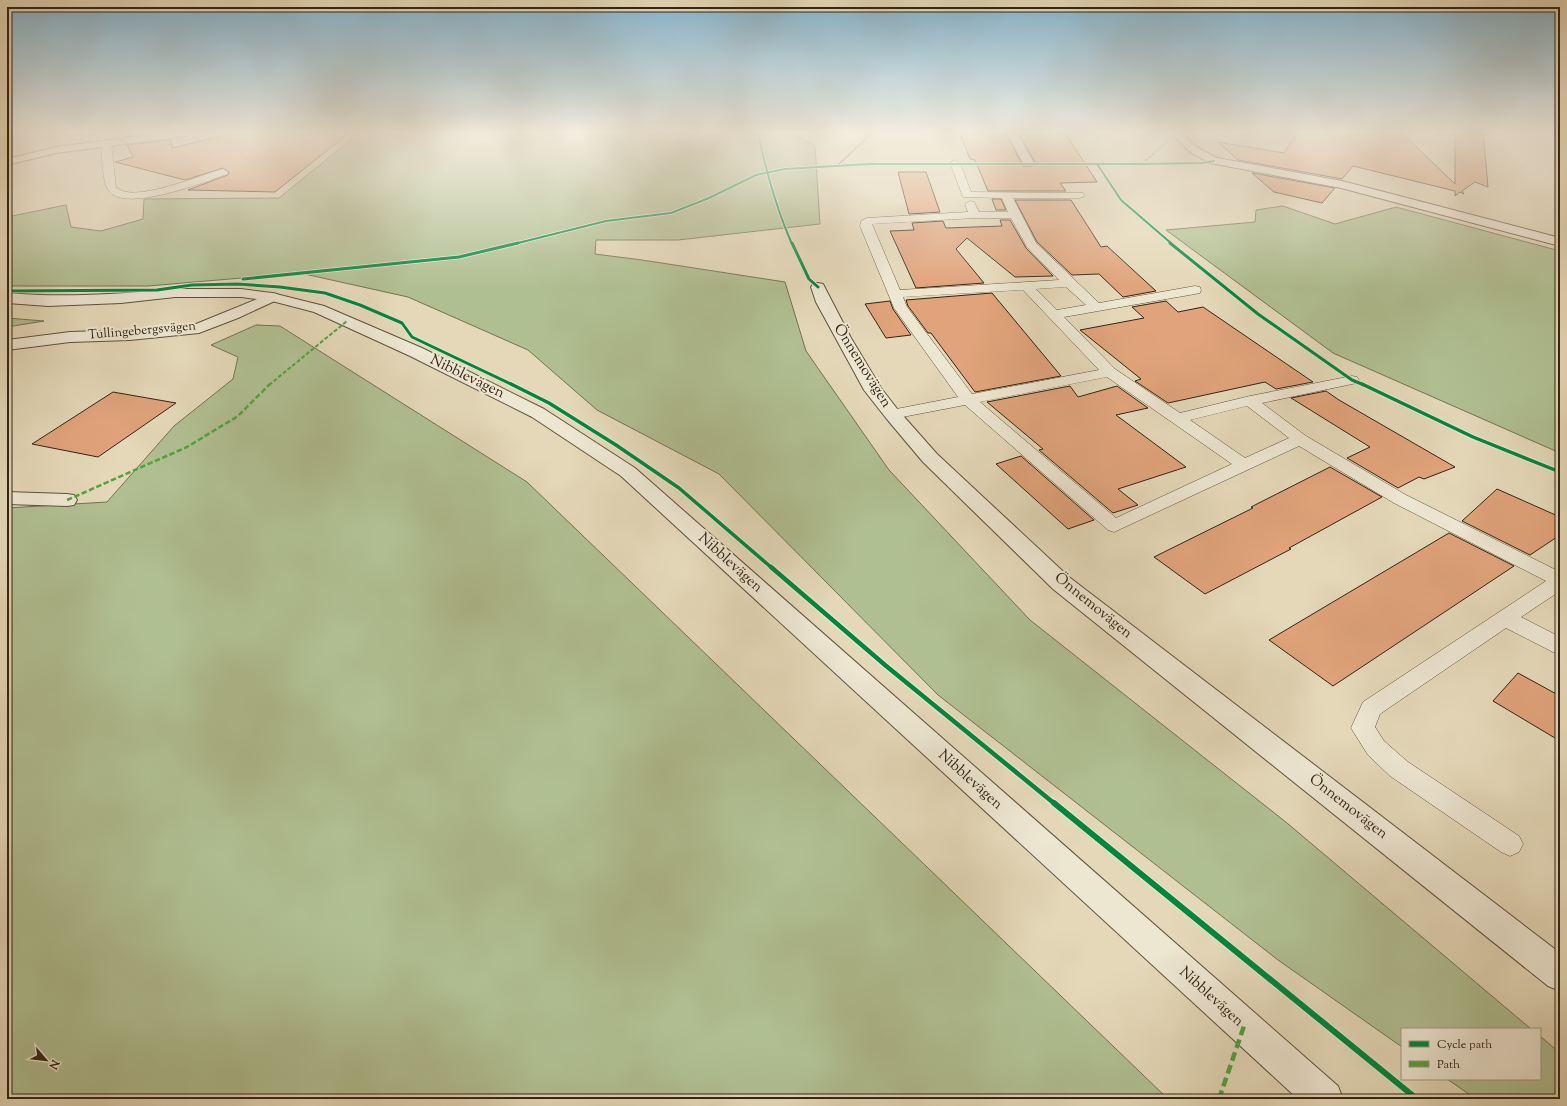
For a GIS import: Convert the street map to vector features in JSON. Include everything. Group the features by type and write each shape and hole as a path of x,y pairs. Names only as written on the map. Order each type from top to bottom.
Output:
{"street":[{"path":"1340,185 1560,242"},
{"name":"Önnemovägen","path":"818,287 824,302 850,351 873,390 892,414 930,458 1061,583 1560,974"},
{"name":"Nibblevägen","path":"7,298 48,301 121,298 175,293 218,292 272,297 319,309 447,367 538,413 628,472 1325,1099"},
{"name":"Tullingebergsvägen","path":"7,345 70,337 143,334 198,328 233,315 272,297"},
{"path":"7,498 67,500"}],"lane":[{"path":"111,185 115,193 122,195 146,195 187,185"},
{"path":"962,185 975,215"},
{"path":"966,195 1079,195"},
{"path":"1006,195 1031,245 1069,283 1096,307"},
{"path":"1015,215 975,215 867,221 866,226 901,308 968,399 1114,526 1300,439"},
{"path":"895,294 1069,283"},
{"path":"1026,286 1110,372 1244,464"},
{"path":"1053,315 1195,290"},
{"path":"892,414 1110,372"},
{"path":"1177,419 1250,401 1352,380"},
{"path":"1250,401 1300,439 1400,499 1560,581 1371,708 1363,728 1376,748 1398,769 1510,844"},
{"path":"1505,618 1560,646"}],"green space":[{"path":"295,185 817,185 820,224 678,240 596,240 595,254 785,282 806,351 889,470 1030,620 1287,823 1530,1028 1401,1028 1401,1046 1278,960 938,695 719,474 597,410 528,350 408,297 300,273 148,286 7,286 7,217 66,205 71,227 101,231 143,219 144,199 279,198"},
{"path":"1283,206 1335,224 1396,207 1560,251 1560,453 1333,353 1166,230 1255,222 1256,210"},
{"path":"7,318 44,321 7,327"},
{"path":"256,325 280,326 527,482 1168,1099 7,1099 7,508 107,502 174,426 233,379 238,357 211,345"},
{"path":"1541,1037 1560,1053 1560,1099 1476,1099 1448,1080 1541,1080"}],"building":[{"path":"202,185 284,185 275,192 188,190"},
{"path":"901,185 930,185 940,212 909,214"},
{"path":"985,185 1061,185 1066,191 988,191"},
{"path":"1265,185 1316,185 1335,188 1322,203 1274,192"},
{"path":"1429,185 1471,185 1462,191 1464,194 1460,192 1455,196 1455,191"},
{"path":"992,199 1001,199 1006,210 996,210"},
{"path":"1015,200 1071,200 1101,247 1107,246 1156,291 1123,297 1099,274 1072,275 1037,242"},
{"path":"1000,220 1010,220 1026,248 1053,276 1015,277 967,238 956,249 984,283 916,288 890,231 914,230 912,223 943,221 946,228 1002,226"},
{"path":"992,293 1061,376 975,392 931,333 928,333 908,306 906,300"},
{"path":"890,301 893,309 911,335 886,338 865,304"},
{"path":"1166,301 1178,312 1203,307 1313,382 1276,389 1265,382 1168,403 1135,381 1141,379 1080,330 1144,318 1132,307"},
{"path":"1070,386 1078,397 1117,386 1148,408 1116,415 1186,467 1118,489 1138,505 1113,513 1039,450 1043,449 987,402"},
{"path":"1326,391 1455,467 1424,479 1419,477 1398,488 1347,458 1370,447 1291,398"},
{"path":"113,392 176,403 98,457 32,444"},
{"path":"1021,456 1094,520 1068,529 996,464"},
{"path":"1330,467 1382,497 1289,548 1291,549 1205,594 1154,557 1253,508 1251,507"},
{"path":"1497,489 1560,517 1560,535 1530,555 1462,521"},
{"path":"1449,533 1514,566 1333,686 1269,640"},
{"path":"1518,673 1560,696 1560,741 1493,701"}],"marked path":[{"path":"67,500 187,447 238,416 278,377 347,321"},
{"path":"1219,1099 1244,1026"}],"cycle path":[{"path":"243,279 459,257 606,221 671,213 709,198 736,185"},
{"path":"770,185 783,224 809,279 818,287"},
{"path":"1111,185 1121,200 1155,230 1258,314 1352,380 1473,437 1560,472"},
{"path":"7,291 157,290 192,285 237,284 280,287 325,293 360,305 402,323 412,337 549,403 616,445 679,488 885,665 1417,1099"}]}
